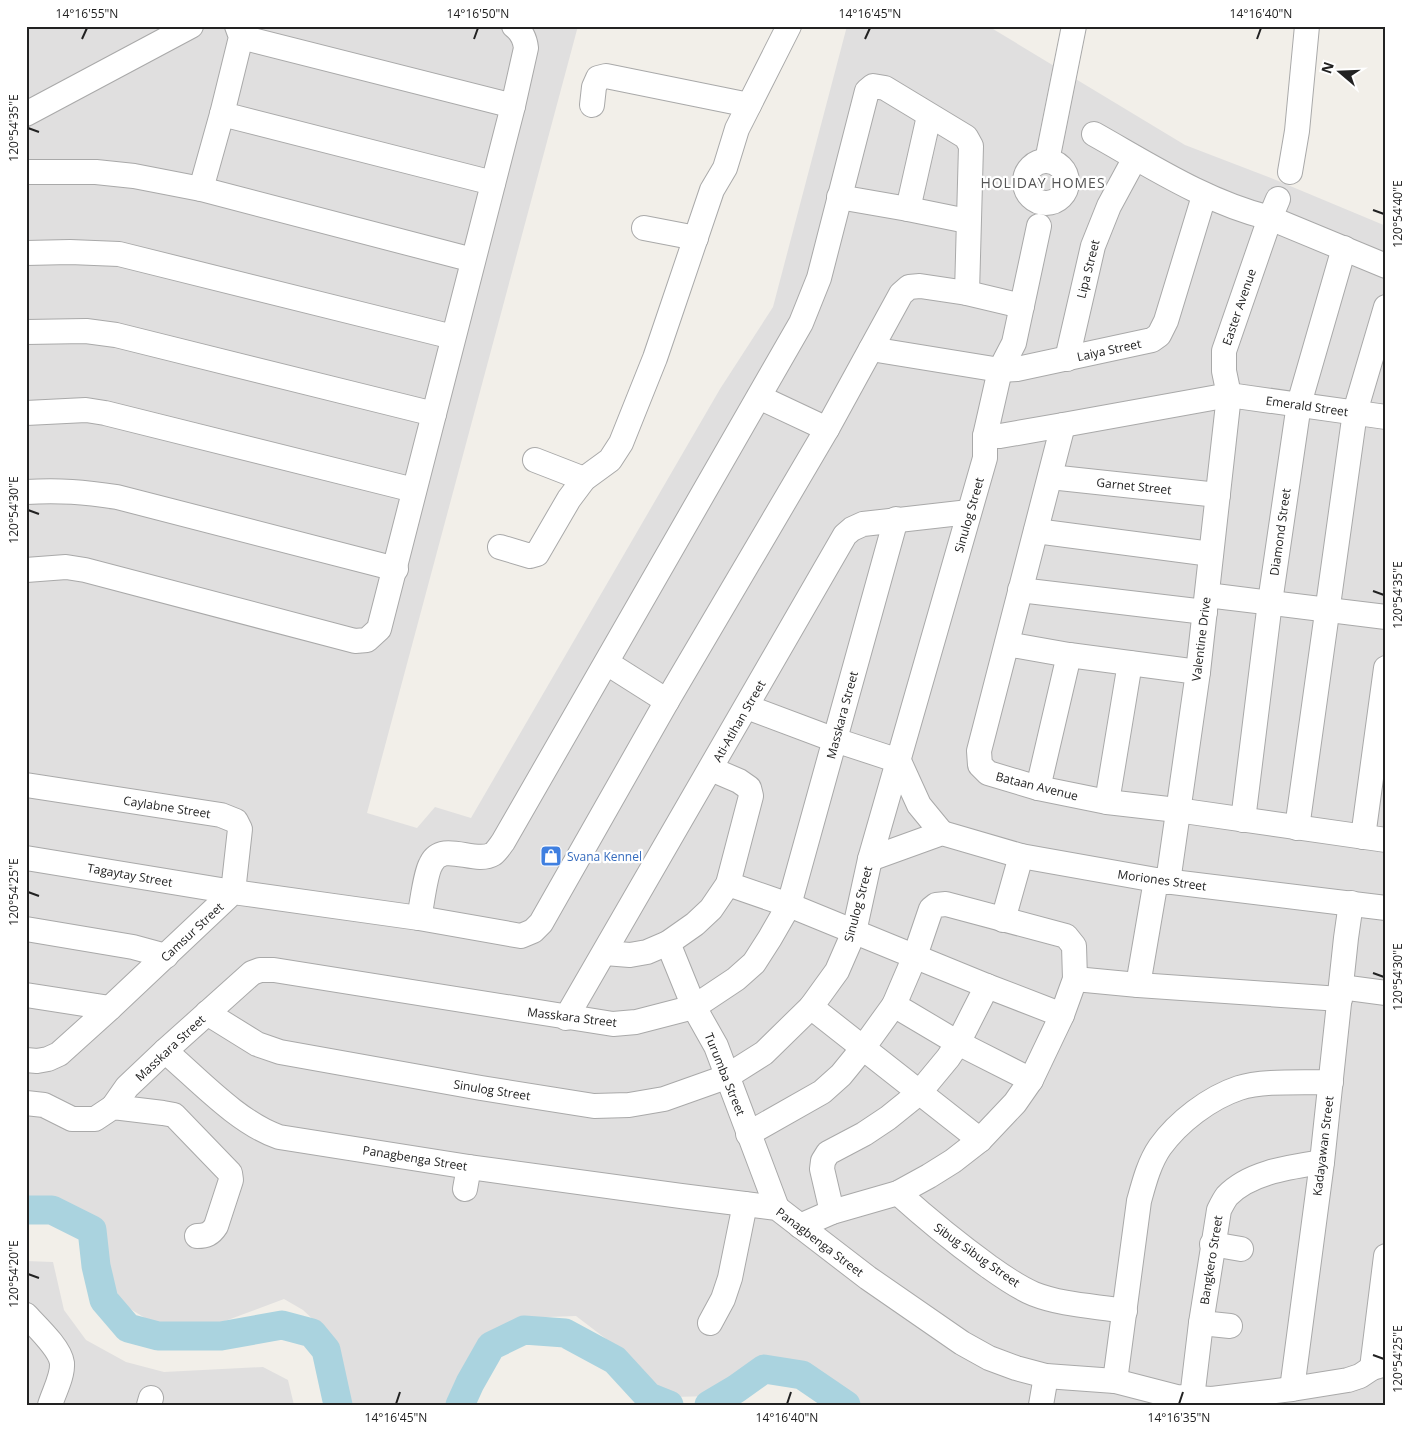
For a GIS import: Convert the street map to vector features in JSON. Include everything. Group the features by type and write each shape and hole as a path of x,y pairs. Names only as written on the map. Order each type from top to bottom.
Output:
{"street":[{"path":"26,114 191,26"},
{"path":"26,570 66,567 85,570 355,641 367,640 379,629 396,569 414,490 513,106 526,48 525,40 514,26"},
{"path":"500,547 530,556 537,554 569,499 584,480 610,460 621,443 655,358 712,190 729,159 737,129 789,26"},
{"name":"Sinulog Street","path":"207,1014 258,1044 280,1052 594,1106 664,1099 726,1077 764,1053 811,1007 837,971 854,932 870,859 990,443 1009,369 1041,214 1061,197 1066,189 1067,179 1063,171 1056,164 1047,161 1074,26"},
{"path":"1290,172 1297,131 1307,26"},
{"path":"201,189 222,114 239,32 513,106"},
{"path":"592,105 594,87 598,78 606,76 749,105"},
{"path":"419,918 430,864 437,856 446,853 484,857 493,854 503,842 607,664 801,323 819,278 867,91 873,86 885,88 966,137 970,146 966,293 1022,306"},
{"path":"222,114 493,183"},
{"path":"908,208 929,116"},
{"path":"1094,134 1204,196 1229,206 1274,208 1344,248 1386,266"},
{"name":"Lipa Street","path":"1067,359 1092,246 1109,206 1135,158"},
{"path":"26,172 96,172 134,176 201,189 473,260"},
{"name":"Laiya Street","path":"1009,369 1067,359 1152,340 1159,335 1166,321 1204,196"},
{"path":"840,197 908,208 967,221"},
{"name":"Easter Avenue","path":"1229,395 1224,371 1224,351 1274,208"},
{"path":"644,228 696,238"},
{"name":"Diamond Street","path":"1242,820 1298,404 1344,248"},
{"path":"26,253 120,254 453,337"},
{"name":"Camsur Street","path":"26,1060 38,1061 59,1054 233,892 419,918 521,936 533,931 540,923 667,701 827,429 901,294 909,287 920,286 966,293"},
{"path":"1297,828 1355,412 1386,307"},
{"path":"26,332 86,331 116,334 434,414"},
{"path":"871,349 1009,369"},
{"path":"990,443 1063,425 1229,395"},
{"name":"Emerald Street","path":"1229,395 1386,417"},
{"name":"Valentine Drive","path":"1138,985 1177,810 1198,672 1229,395"},
{"path":"759,397 827,429"},
{"path":"26,413 86,410 105,413 414,490"},
{"name":"Bataan Avenue","path":"1063,425 978,751 980,764 988,773 1038,788 1107,802 1177,810 1374,839"},
{"path":"535,460 584,480"},
{"name":"Garnet Street","path":"1050,477 1218,496"},
{"path":"26,492 63,490 117,497 396,569"},
{"name":"Ati-Atihan Street","path":"566,1018 845,535 852,528 863,524 969,512"},
{"name":"Masskara Street","path":"113,1108 127,1088 165,1051 252,973 260,970 283,972 613,1024 628,1023 694,1007 736,979 754,963 789,904 896,519"},
{"path":"1036,531 1211,554"},
{"path":"1020,590 1206,604 1270,602 1386,617"},
{"path":"1007,644 1069,655 1198,672"},
{"path":"1038,788 1069,655"},
{"path":"1107,802 1130,663"},
{"path":"607,664 667,701"},
{"path":"1374,839 1386,668"},
{"path":"747,706 899,762 919,806 942,833 870,859"},
{"path":"605,953 630,955 647,952 668,943 712,909 728,884 751,796 749,788 739,781 711,769"},
{"name":"Caylabne Street","path":"26,785 221,815 236,821 240,829 233,892"},
{"name":"Moriones Street","path":"942,833 1021,856 1162,881 1386,908"},
{"path":"1003,920 1021,856"},
{"name":"Tagaytay Street","path":"26,858 233,892"},
{"path":"728,884 789,904 1062,1015"},
{"name":"Kadayawan Street","path":"1292,1389 1322,1162 1340,993 1352,903"},
{"path":"748,1134 822,1092 841,1075 894,1005 915,956 930,909 936,904 946,904 1066,936 1074,946 1075,979 1062,1015 1031,1080 1014,1103 980,1140 953,1161 898,1193 832,1212 800,1226"},
{"path":"26,929 132,947 166,956"},
{"name":"Turumba Street","path":"668,943 694,1007 716,1046 776,1208"},
{"path":"1075,979 1138,985 1386,993"},
{"path":"832,1212 822,1169 823,1161 828,1153 864,1134 888,1118 919,1093 958,1043 987,986"},
{"path":"26,995 110,1008"},
{"path":"894,1005 958,1043 1031,1080"},
{"path":"811,1007 980,1140"},
{"name":"Panagbenga Street","path":"165,1051 245,1120 279,1137 467,1178 776,1208 868,1278 962,1344 989,1358 1046,1376 1115,1381 1155,1393 1177,1397 1212,1398 1292,1389 1348,1380 1379,1366"},
{"path":"1115,1381 1139,1201 1146,1176 1159,1148 1183,1121 1212,1101 1239,1088 1265,1084 1331,1082"},
{"path":"26,1103 44,1105 72,1120 95,1119 113,1108 174,1115 230,1173 231,1180 216,1226 213,1231 205,1236 197,1236"},
{"name":"Bangkero Street","path":"1192,1398 1212,1244 1219,1210 1227,1196 1244,1184 1273,1170 1322,1162"},
{"name":"Sibug Sibug Street","path":"898,1193 926,1219 969,1252 1006,1279 1033,1294 1056,1301 1125,1311"},
{"path":"710,1323 723,1299 730,1278 738,1250 745,1204"},
{"path":"1212,1244 1241,1249"},
{"path":"1379,1366 1386,1256"},
{"path":"26,1315 56,1350 62,1362 61,1374 50,1405"},
{"path":"1201,1323 1230,1326"},
{"path":"1041,1405 1046,1376"}],"shaded area":[{"name":"HOLIDAY HOMES","path":"26,26 578,26 367,813 417,828 435,807 471,818 720,389 773,307 847,26 988,26 1185,145 1271,178 1386,226 1386,1402 1374,1405 856,1405 807,1364 767,1359 709,1396 675,1397 650,1385 622,1351 576,1316 520,1318 485,1339 451,1405 350,1405 346,1401 339,1344 303,1310 284,1299 206,1328 177,1327 153,1323 124,1305 115,1289 108,1263 105,1225 54,1201 26,1201"},
{"path":"26,1261 53,1262 64,1310 86,1340 126,1362 164,1372 263,1367 288,1380 294,1405 26,1405"}],"waterway":[{"path":"26,1210 52,1210 92,1230 96,1266 104,1300 128,1328 158,1336 221,1336 282,1325 312,1333 326,1350 338,1405"},
{"path":"460,1405 491,1346 524,1330 565,1333 615,1360 649,1397 669,1405"},
{"path":"709,1405 764,1369 802,1375 846,1405"}],"place":[{"name":"Svana Kennel","path":"551,856"}],"district":[{"name":"HOLIDAY HOMES","path":"1043,182"}]}
